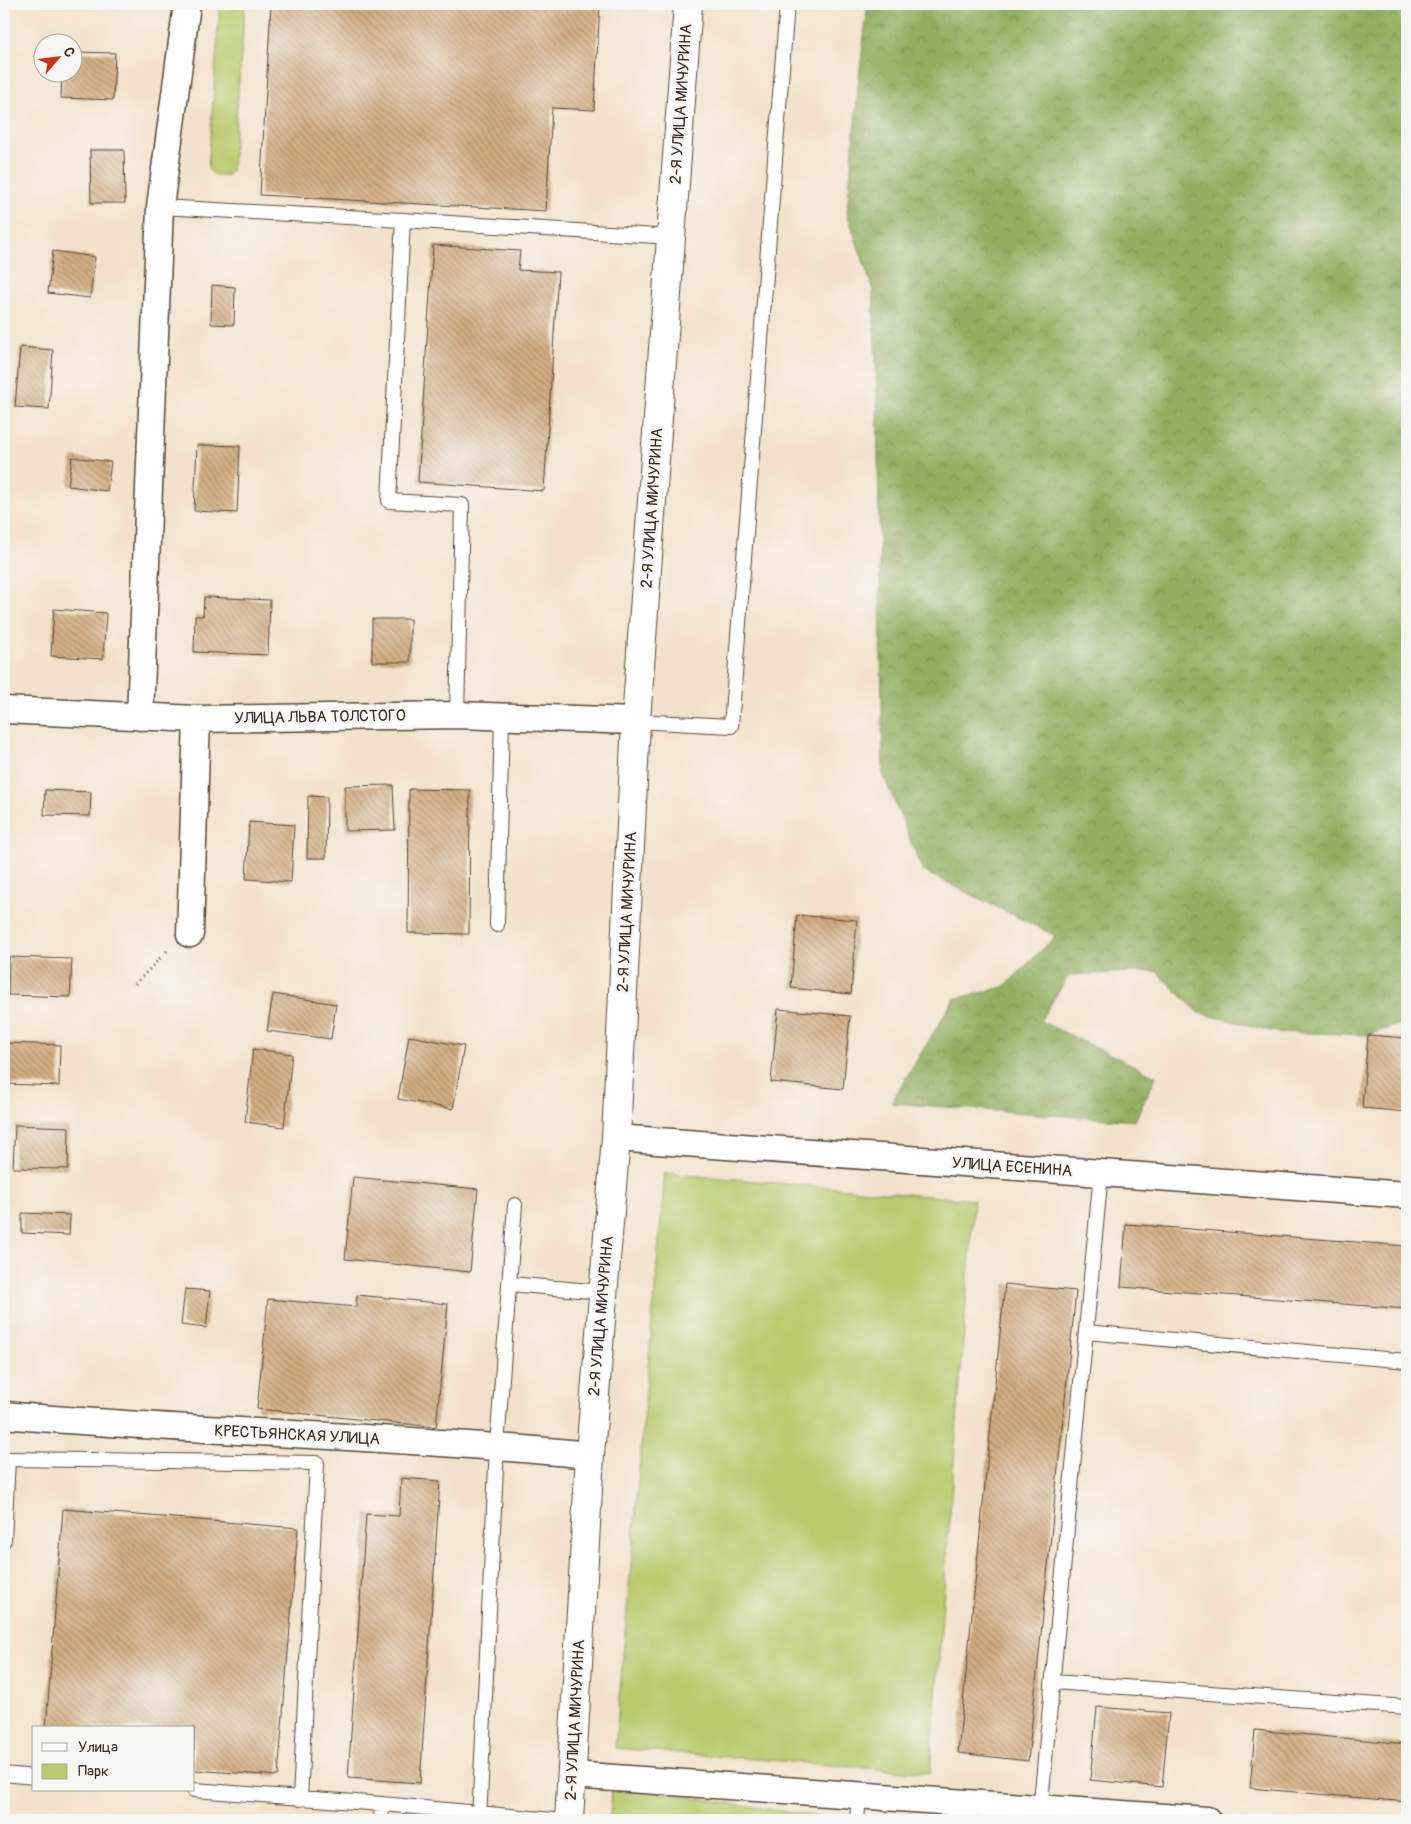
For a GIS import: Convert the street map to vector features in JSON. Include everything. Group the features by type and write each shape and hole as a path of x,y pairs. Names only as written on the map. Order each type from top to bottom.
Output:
{"main road":[{"name":"2-Я УЛИЦА МИЧУРИНА","path":"569,1820 590,1455 616,1138 636,721 688,4"}],"street":[{"path":"140,717 160,207 187,4"},
{"name":"УЛИЦА ЛЬВА ТОЛСТОГО","path":"4,710 197,719 457,715 636,721"},
{"path":"190,934 197,719"},
{"name":"УЛИЦА ЕСЕНИНА","path":"616,1138 1407,1195"},
{"name":"КРЕСТЬЯНСКАЯ УЛИЦА","path":"4,1415 113,1424 497,1446 590,1455"},
{"path":"572,1775 858,1808 1206,1820"}],"lane":[{"path":"636,721 731,726 786,4"},
{"path":"160,207 672,237"},
{"path":"403,220 389,501 462,505 457,715"},
{"path":"497,925 502,716"},
{"path":"1040,1814 1101,1173"},
{"path":"479,1817 497,1446 515,1205"},
{"path":"509,1284 603,1292"},
{"path":"1086,1332 1407,1361"},
{"path":"4,1540 8,1459 316,1463 300,1799"},
{"path":"1052,1682 1407,1707"},
{"path":"4,1774 32,1777"},
{"path":"195,1790 382,1804 479,1817 553,1820"},
{"path":"382,1804 382,1820"}],"path":[{"path":"136,984 164,953 190,934"}],"green space":[{"path":"220,4 245,4 232,170 228,175 214,175 208,169"},
{"path":"868,4 1407,4 1407,1022 1368,1035 1276,1032 1199,1013 1156,971 1069,975 1040,1021 1156,1076 1135,1121 891,1103 954,999 1004,987 1056,936 923,871 883,774 877,392 873,290 847,213 859,77"},
{"path":"665,1173 974,1200 930,1773 615,1748"},
{"path":"612,1785 833,1819 833,1820 610,1820"}],"building":[{"path":"271,4 600,4 594,110 552,108 546,211 260,195"},
{"path":"82,52 115,53 113,100 61,98 62,82 82,82"},
{"path":"90,150 124,150 125,203 91,203"},
{"path":"433,245 520,251 518,270 558,272 544,491 418,482"},
{"path":"53,251 95,257 90,298 48,293"},
{"path":"212,285 235,287 234,325 211,324"},
{"path":"20,347 53,350 49,409 15,407"},
{"path":"197,445 240,446 237,513 194,511"},
{"path":"72,457 111,462 107,491 68,486"},
{"path":"204,597 270,600 268,655 194,652 195,616 203,616"},
{"path":"54,609 106,613 103,659 51,656"},
{"path":"372,619 410,619 410,662 372,662"},
{"path":"393,785 395,830 345,831 345,786"},
{"path":"409,789 470,790 469,934 408,933"},
{"path":"45,790 91,792 90,816 44,815"},
{"path":"308,796 327,797 326,858 307,858"},
{"path":"249,822 294,825 291,882 246,879"},
{"path":"797,915 857,920 851,994 791,988"},
{"path":"9,957 72,959 70,997 8,995"},
{"path":"273,994 336,1004 331,1039 267,1031"},
{"path":"778,1009 850,1016 843,1089 771,1082"},
{"path":"1368,1035 1407,1038 1407,1112 1362,1108"},
{"path":"409,1036 464,1046 453,1109 398,1099"},
{"path":"8,1043 60,1045 59,1086 7,1084"},
{"path":"253,1049 292,1054 284,1127 245,1122"},
{"path":"15,1125 69,1127 68,1169 13,1168"},
{"path":"353,1177 478,1189 470,1272 345,1259"},
{"path":"22,1213 70,1215 69,1235 22,1233"},
{"path":"1126,1224 1407,1246 1407,1309 1121,1287"},
{"path":"1005,1284 1076,1291 1028,1761 958,1753"},
{"path":"185,1289 210,1291 206,1328 181,1325"},
{"path":"357,1295 448,1304 436,1427 257,1409 268,1299 356,1307"},
{"path":"401,1478 440,1481 420,1783 348,1778 366,1514 399,1516"},
{"path":"63,1509 298,1528 278,1776 195,1770 195,1726 46,1726"},
{"path":"1097,1707 1169,1713 1162,1787 1090,1780"},
{"path":"1255,1730 1407,1744 1407,1802 1250,1788"}]}
